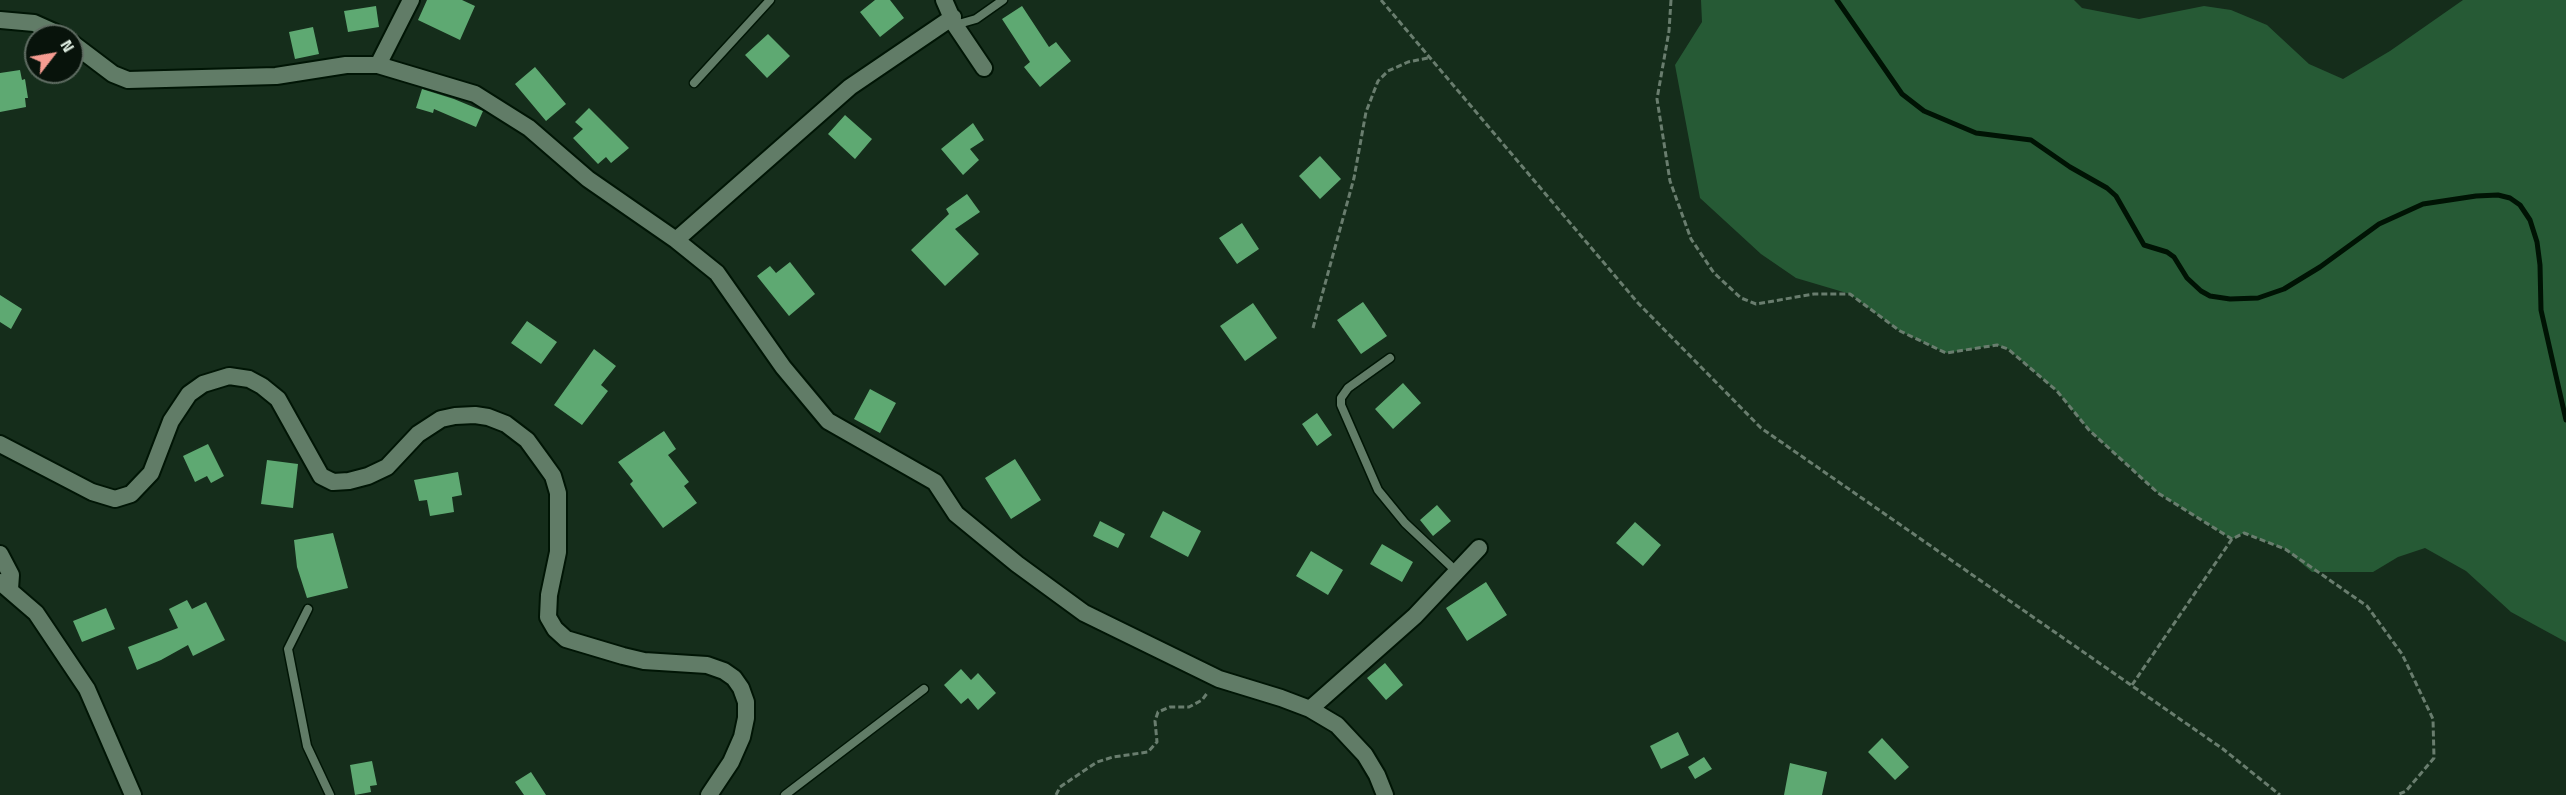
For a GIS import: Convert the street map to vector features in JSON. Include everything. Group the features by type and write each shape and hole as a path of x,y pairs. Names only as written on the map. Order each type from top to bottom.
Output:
{"street":[{"path":"378,65 411,0"},
{"path":"944,0 954,21 984,68"},
{"path":"0,20 36,24"},
{"path":"676,240 850,87 954,21"},
{"path":"84,52 113,74 128,80 276,76 346,65 378,65 475,94 529,128 588,179 676,240 717,273 783,367 828,421 935,482 956,514 1017,564 1084,613 1219,679 1310,709 1337,725 1365,755 1385,795"},
{"path":"0,444 92,492 115,499 130,494 151,473 171,421 189,394 204,384 229,376 249,380 262,386 278,399 321,476 333,482 368,476 387,467 418,434 441,419 475,415 506,424 527,440 553,476 558,493 558,552 549,595 548,617 555,629 566,639 644,661 707,665 724,671 734,678 741,688 746,702 746,718 742,737 731,762 709,795"},
{"path":"1310,709 1415,616 1479,548"},
{"path":"0,554 11,575 5,585 36,613 87,689 133,795"}],"lane":[{"path":"694,83 770,0"},
{"path":"954,21 976,19 1003,0"},
{"path":"1390,358 1348,388 1341,398 1341,405 1378,490 1405,523 1456,572"},
{"path":"308,609 288,649 307,746 330,795"},
{"path":"785,795 924,688"}],"path":[{"path":"1381,0 1638,303 1761,428 2223,749 2280,795"},
{"path":"1671,0 1669,31 1657,99 1670,181 1691,239 1714,273 1741,298 1756,304 1814,294 1850,294 1900,331 1946,352 1996,345 2008,349 2056,391 2089,430 2158,493 2232,539"},
{"path":"1313,328 1354,178 1366,112 1378,81 1388,71 1408,62 1428,58"},
{"path":"2132,685 2232,539 2244,533 2285,549 2367,606 2402,654 2433,718 2434,758 2406,791 2397,795"},
{"path":"1056,795 1060,787 1097,762 1113,757 1148,752 1156,742 1155,721 1158,712 1170,707 1189,707 1202,700 1209,690 1202,671"}],"green space":[{"path":"1701,0 2074,0 2082,8 2139,19 2204,6 2231,10 2267,25 2309,64 2343,79 2390,51 2463,0 2566,0 2566,642 2511,612 2466,571 2425,548 2398,557 2373,572 2312,572 2285,549 2244,533 2232,539 2158,493 2089,430 2057,391 2008,349 1997,345 1946,353 1900,331 1850,294 1796,278 1761,254 1700,198 1675,65 1702,22"}],"building":[{"path":"427,0 462,0 475,6 460,40 418,20"},
{"path":"875,0 890,0 904,18 880,37 860,12"},
{"path":"376,6 379,27 348,32 344,11"},
{"path":"1022,6 1049,47 1056,42 1071,61 1040,87 1024,67 1030,62 1002,19"},
{"path":"313,27 319,54 295,59 289,32"},
{"path":"768,34 790,56 767,78 745,55"},
{"path":"535,67 566,104 546,121 515,84"},
{"path":"20,70 22,80 24,79 26,84 28,98 25,98 26,107 0,112 0,73"},
{"path":"422,89 483,111 476,127 434,109 433,113 416,108"},
{"path":"589,108 629,148 611,163 606,157 598,164 573,138 583,129 575,122"},
{"path":"845,115 872,139 855,159 828,134"},
{"path":"973,123 984,140 970,149 979,160 963,175 941,149"},
{"path":"1320,156 1341,179 1320,199 1299,176"},
{"path":"967,194 980,212 955,229 979,254 945,286 911,250 949,214 946,209"},
{"path":"1242,223 1259,249 1237,264 1219,238"},
{"path":"790,262 815,294 789,316 757,276 770,266 776,273"},
{"path":"0,295 22,309 11,329 0,322"},
{"path":"1363,302 1387,336 1361,354 1337,320"},
{"path":"1253,303 1277,338 1245,361 1220,326"},
{"path":"527,321 557,342 541,364 511,343"},
{"path":"594,349 616,366 601,385 608,391 582,425 554,405"},
{"path":"1403,383 1421,403 1393,429 1375,409"},
{"path":"870,389 896,403 880,433 854,419"},
{"path":"1317,413 1332,435 1317,446 1302,424"},
{"path":"664,431 676,449 668,455 689,482 684,486 697,503 663,528 630,484 633,481 618,462"},
{"path":"208,444 224,476 211,483 207,476 195,482 183,456"},
{"path":"1015,459 1041,500 1011,519 985,478"},
{"path":"267,460 298,464 293,508 261,504"},
{"path":"458,472 462,495 452,497 454,512 430,516 427,500 419,501 414,480"},
{"path":"1437,505 1451,521 1433,536 1420,520"},
{"path":"1163,511 1201,531 1188,557 1150,537"},
{"path":"1100,521 1125,534 1118,548 1093,536"},
{"path":"1635,522 1661,545 1643,566 1616,543"},
{"path":"333,533 348,588 307,598 297,567 294,540"},
{"path":"1382,544 1413,562 1402,582 1370,564"},
{"path":"1311,551 1343,570 1328,595 1296,576"},
{"path":"1486,582 1507,615 1467,641 1446,608"},
{"path":"187,600 192,609 206,602 225,640 193,656 188,645 137,670 128,647 178,628 169,609"},
{"path":"106,608 115,629 82,642 73,621"},
{"path":"1385,663 1403,685 1386,700 1367,678"},
{"path":"961,669 971,680 978,673 996,693 978,710 968,698 961,704 944,685"},
{"path":"1678,732 1689,755 1661,769 1650,746"},
{"path":"1882,738 1909,767 1895,780 1868,752"},
{"path":"1704,757 1712,769 1695,779 1688,767"},
{"path":"372,761 377,785 370,786 371,792 355,795 350,765"},
{"path":"1790,763 1827,772 1822,795 1784,795"},
{"path":"531,772 546,795 524,795 515,782"}],"waterway":[{"path":"1837,0 1902,94 1924,111 1976,133 2031,140 2070,167 2107,188 2116,196 2144,245 2167,252 2174,257 2187,278 2210,296 2230,299 2258,298 2284,289 2320,267 2379,224 2423,204 2476,196 2498,195 2510,198 2520,205 2530,220 2537,242 2541,310 2566,420"}]}
